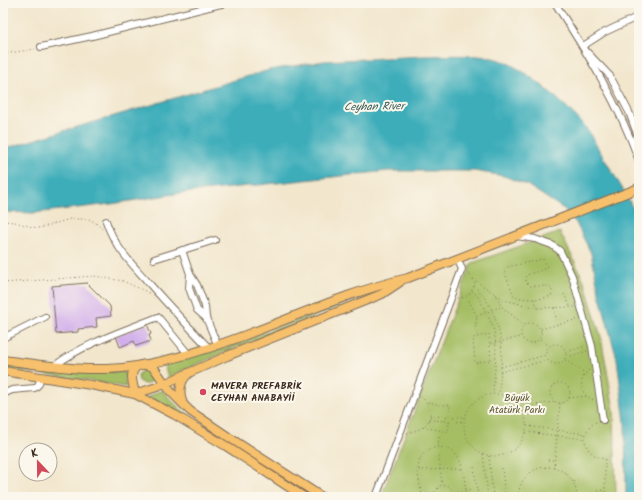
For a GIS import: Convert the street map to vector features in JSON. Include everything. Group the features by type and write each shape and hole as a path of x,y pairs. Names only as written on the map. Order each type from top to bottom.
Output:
{"main road":[{"path":"3,360 54,366 108,368 131,367 190,355 218,346 377,285 408,278 639,188"},
{"path":"135,394 382,294 408,278"},
{"path":"135,394 132,376 135,368 142,364 151,365 184,406 204,421 322,497"},
{"path":"184,406 181,397 181,384 187,376 196,369"},
{"path":"3,371 135,394 175,415 226,446 304,497"}],"street":[{"path":"41,48 225,3"},
{"path":"555,3 584,47 618,110 639,161"},
{"path":"584,47 605,32 639,16"},
{"path":"584,47 610,76 629,112 639,138"},
{"path":"106,221 110,235 127,258 162,299 210,348"},
{"path":"516,236 552,245 560,251 572,276 592,347 603,420"},
{"path":"154,259 215,240"},
{"path":"182,250 190,274 189,288 197,310 206,318 218,346"},
{"path":"376,497 462,269 457,259"},
{"path":"3,338 45,317"},
{"path":"54,366 70,355 98,341 158,317 190,355"},
{"path":"3,394 12,390 35,388 39,384 40,377"}],"path":[{"path":"3,54 41,48"},
{"path":"3,221 15,222 40,228 70,220 89,219 110,235"},
{"path":"543,259 547,266 540,271 527,275 525,277 526,282 530,286 548,286 552,289 552,293 551,296 546,298 533,298 519,298 514,296 504,271 507,267 543,259"},
{"path":"462,269 504,300 538,308 581,307"},
{"path":"3,284 94,276 123,281 149,293"},
{"path":"452,296 456,299 467,296 472,291 475,284 474,279"},
{"path":"474,286 482,292 491,310 501,341 499,394"},
{"path":"472,291 479,299 486,312 494,332 495,360 493,394"},
{"path":"564,294 570,307"},
{"path":"497,295 501,306 524,325"},
{"path":"467,296 477,316 475,330 479,336"},
{"path":"533,298 538,308"},
{"path":"477,316 501,306"},
{"path":"554,308 558,324"},
{"path":"540,329 584,318"},
{"path":"528,323 534,323 540,329 541,335 534,343 528,343 521,337 521,330 524,325 528,323"},
{"path":"489,334 490,345 491,360 475,363 472,338 489,334"},
{"path":"490,345 521,337"},
{"path":"539,339 549,346 557,344 565,348 567,352 566,357 561,364 556,365 548,360 546,355 549,346"},
{"path":"567,352 592,347"},
{"path":"566,357 592,347"},
{"path":"500,367 546,355"},
{"path":"500,372 548,360"},
{"path":"565,360 585,373"},
{"path":"596,368 585,373 582,378 581,386 584,393 590,398 599,400"},
{"path":"556,402 551,397 551,392 553,387 558,384 564,384 570,390 569,398"},
{"path":"401,433 408,433 423,427 430,416 430,408 427,402 416,392"},
{"path":"499,394 509,397 518,404 524,414 526,426 522,441 514,450 507,454 489,456 476,450 469,444 465,436 463,422 467,410 473,402 480,397 499,394"},
{"path":"520,408 556,402 560,403 569,398 588,396"},
{"path":"427,402 450,406 449,417"},
{"path":"554,468 560,403"},
{"path":"430,416 465,417"},
{"path":"428,420 463,422"},
{"path":"603,420 594,423 590,427 585,439 588,449 592,454 605,459 605,497"},
{"path":"423,427 448,432 449,421"},
{"path":"526,426 586,434"},
{"path":"525,432 585,439"},
{"path":"439,437 438,446 442,485"},
{"path":"422,497 418,470 419,463 422,455 438,446 445,447 456,454 460,460 467,497"},
{"path":"483,454 488,497"},
{"path":"489,456 493,497"},
{"path":"548,460 555,460"},
{"path":"474,467 478,497"},
{"path":"502,468 505,497"},
{"path":"518,497 520,484 525,476 532,471 541,468 554,468 563,471 572,479 577,497"},
{"path":"418,470 462,469"},
{"path":"573,482 580,480"},
{"path":"437,497 437,488 442,485 449,486 452,492 451,497"},
{"path":"452,492 470,490"},
{"path":"597,491 605,490"},
{"path":"422,494 436,492"}],"green space":[{"name":"Büyük Atatürk Parkı","path":"560,232 584,281 601,337 614,410 616,497 381,497 472,263"},
{"path":"383,286 384,288 227,351 168,377 164,365 225,348"},
{"path":"3,365 47,370 125,372 126,387 3,368"},
{"path":"142,370 148,370 152,374 152,380 148,384 142,384 138,380 138,374"},
{"path":"162,390 173,402 195,422 147,397"}],"water":[{"name":"Ceyhan River","path":"424,56 482,56 500,60 521,70 543,86 585,127 629,200 639,225 639,497 626,497 625,422 617,359 600,297 591,253 576,223 564,209 527,185 504,176 474,171 388,171 174,194 111,204 34,213 3,212 3,149 269,70 324,61"}],"building":[{"path":"87,283 110,306 111,316 96,318 97,327 78,329 78,332 56,334 52,286"},
{"path":"147,324 151,334 149,335 151,341 136,346 134,341 120,347 116,336"}],"place":[{"name":"MAVERA PREFABRİK CEYHAN ANABAYİİ","path":"203,392"}]}
